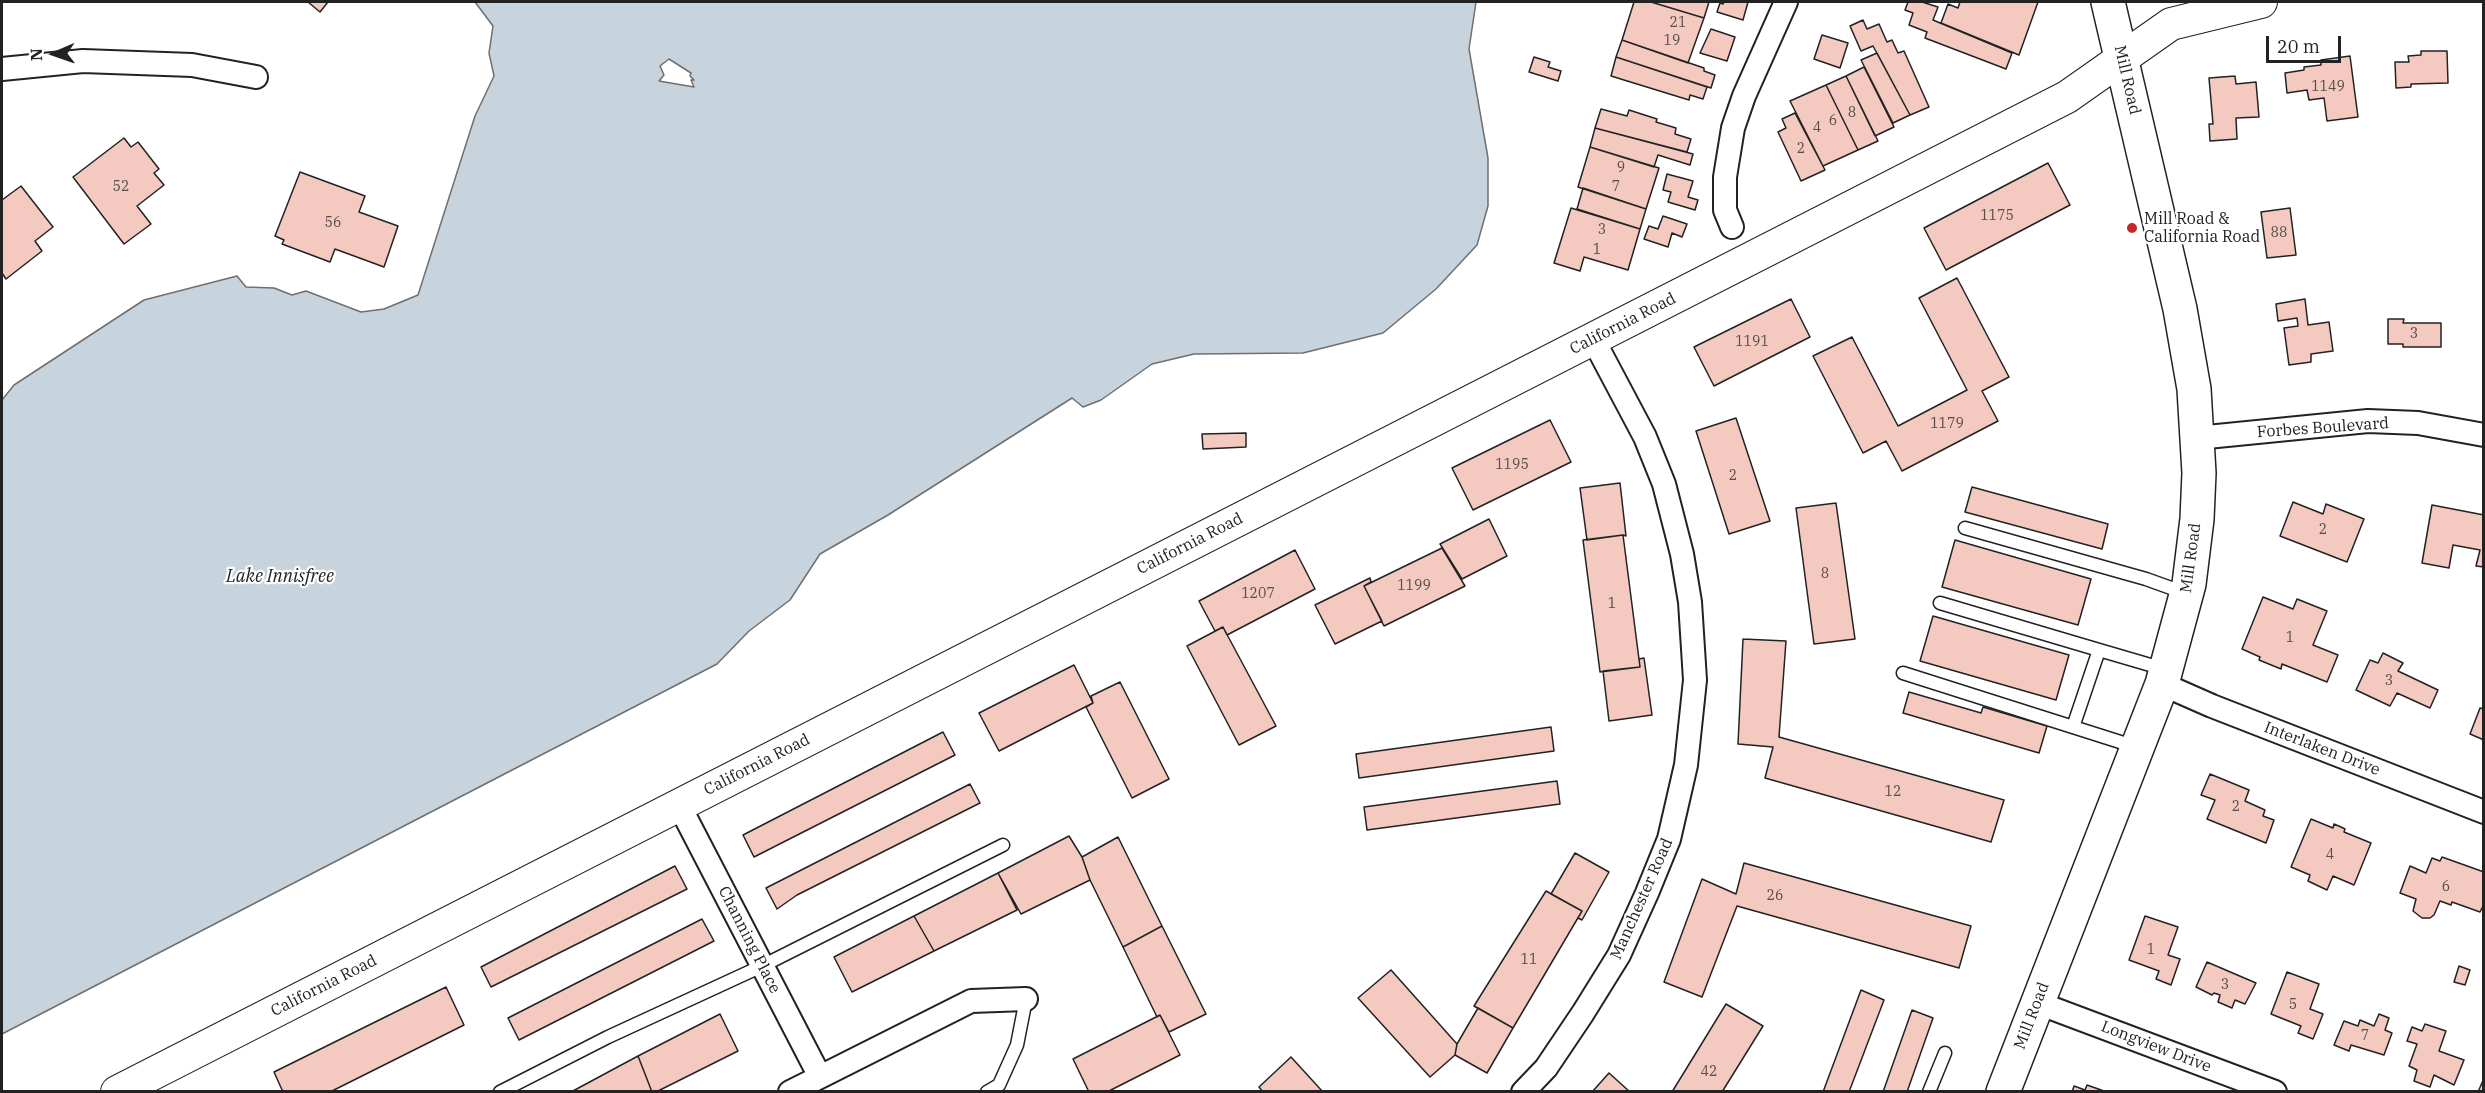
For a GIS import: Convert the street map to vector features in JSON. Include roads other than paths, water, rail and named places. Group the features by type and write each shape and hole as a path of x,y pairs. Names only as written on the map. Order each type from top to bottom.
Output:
{"main road":[{"name":"Mill Road","path":"2003,1092 2164,677 2187,594 2197,519 2199,473 2194,389 2180,309 2108,2"},
{"name":"California Road","path":"117,1092 2067,97 2171,24 2261,2"}],"street":[{"path":"1732,227 1725,210 1725,177 1733,128 1744,96 1786,2"},
{"path":"2,69 83,61 192,65 256,77"},
{"name":"Manchester Road","path":"1523,1092 1546,1068 1595,994 1619,955 1647,893 1669,839 1686,765 1695,680 1690,602 1684,563 1664,484 1645,436 1593,339"},
{"name":"Forbes Boulevard","path":"2197,438 2368,421 2418,423 2484,435"},
{"name":"Interlaken Drive","path":"2164,677 2212,706 2484,812"},
{"name":"Channing Place","path":"679,805 819,1076"},
{"path":"790,1092 971,1001 1026,999"},
{"name":"Longview Drive","path":"2038,1003 2275,1092"}],"lane":[{"path":"1965,528 2146,579 2187,594"},
{"path":"1940,603 2099,650 2164,677"},
{"path":"2073,728 2099,650"},
{"path":"1903,673 2137,747"},
{"path":"500,1092 608,1037 762,966 1003,845"},
{"path":"987,1092 999,1085 1017,1045 1026,999"},
{"path":"1929,1092 1945,1053"}],"water":[{"name":"Lake Innisfree","path":"475,2 1476,2 1469,49 1488,158 1488,206 1477,245 1436,289 1383,333 1303,353 1194,354 1152,364 1101,400 1083,407 1072,398 888,515 820,554 790,600 749,631 717,664 2,1034 2,400 14,385 144,300 237,276 246,287 274,288 292,295 306,291 361,312 384,309 418,295 475,116 494,76 489,53 493,26","holes":["669,59 691,73 694,87 659,81 664,75 660,66"]}],"place":[{"name":"Mill Road & California Road","path":"2132,228"}]}
